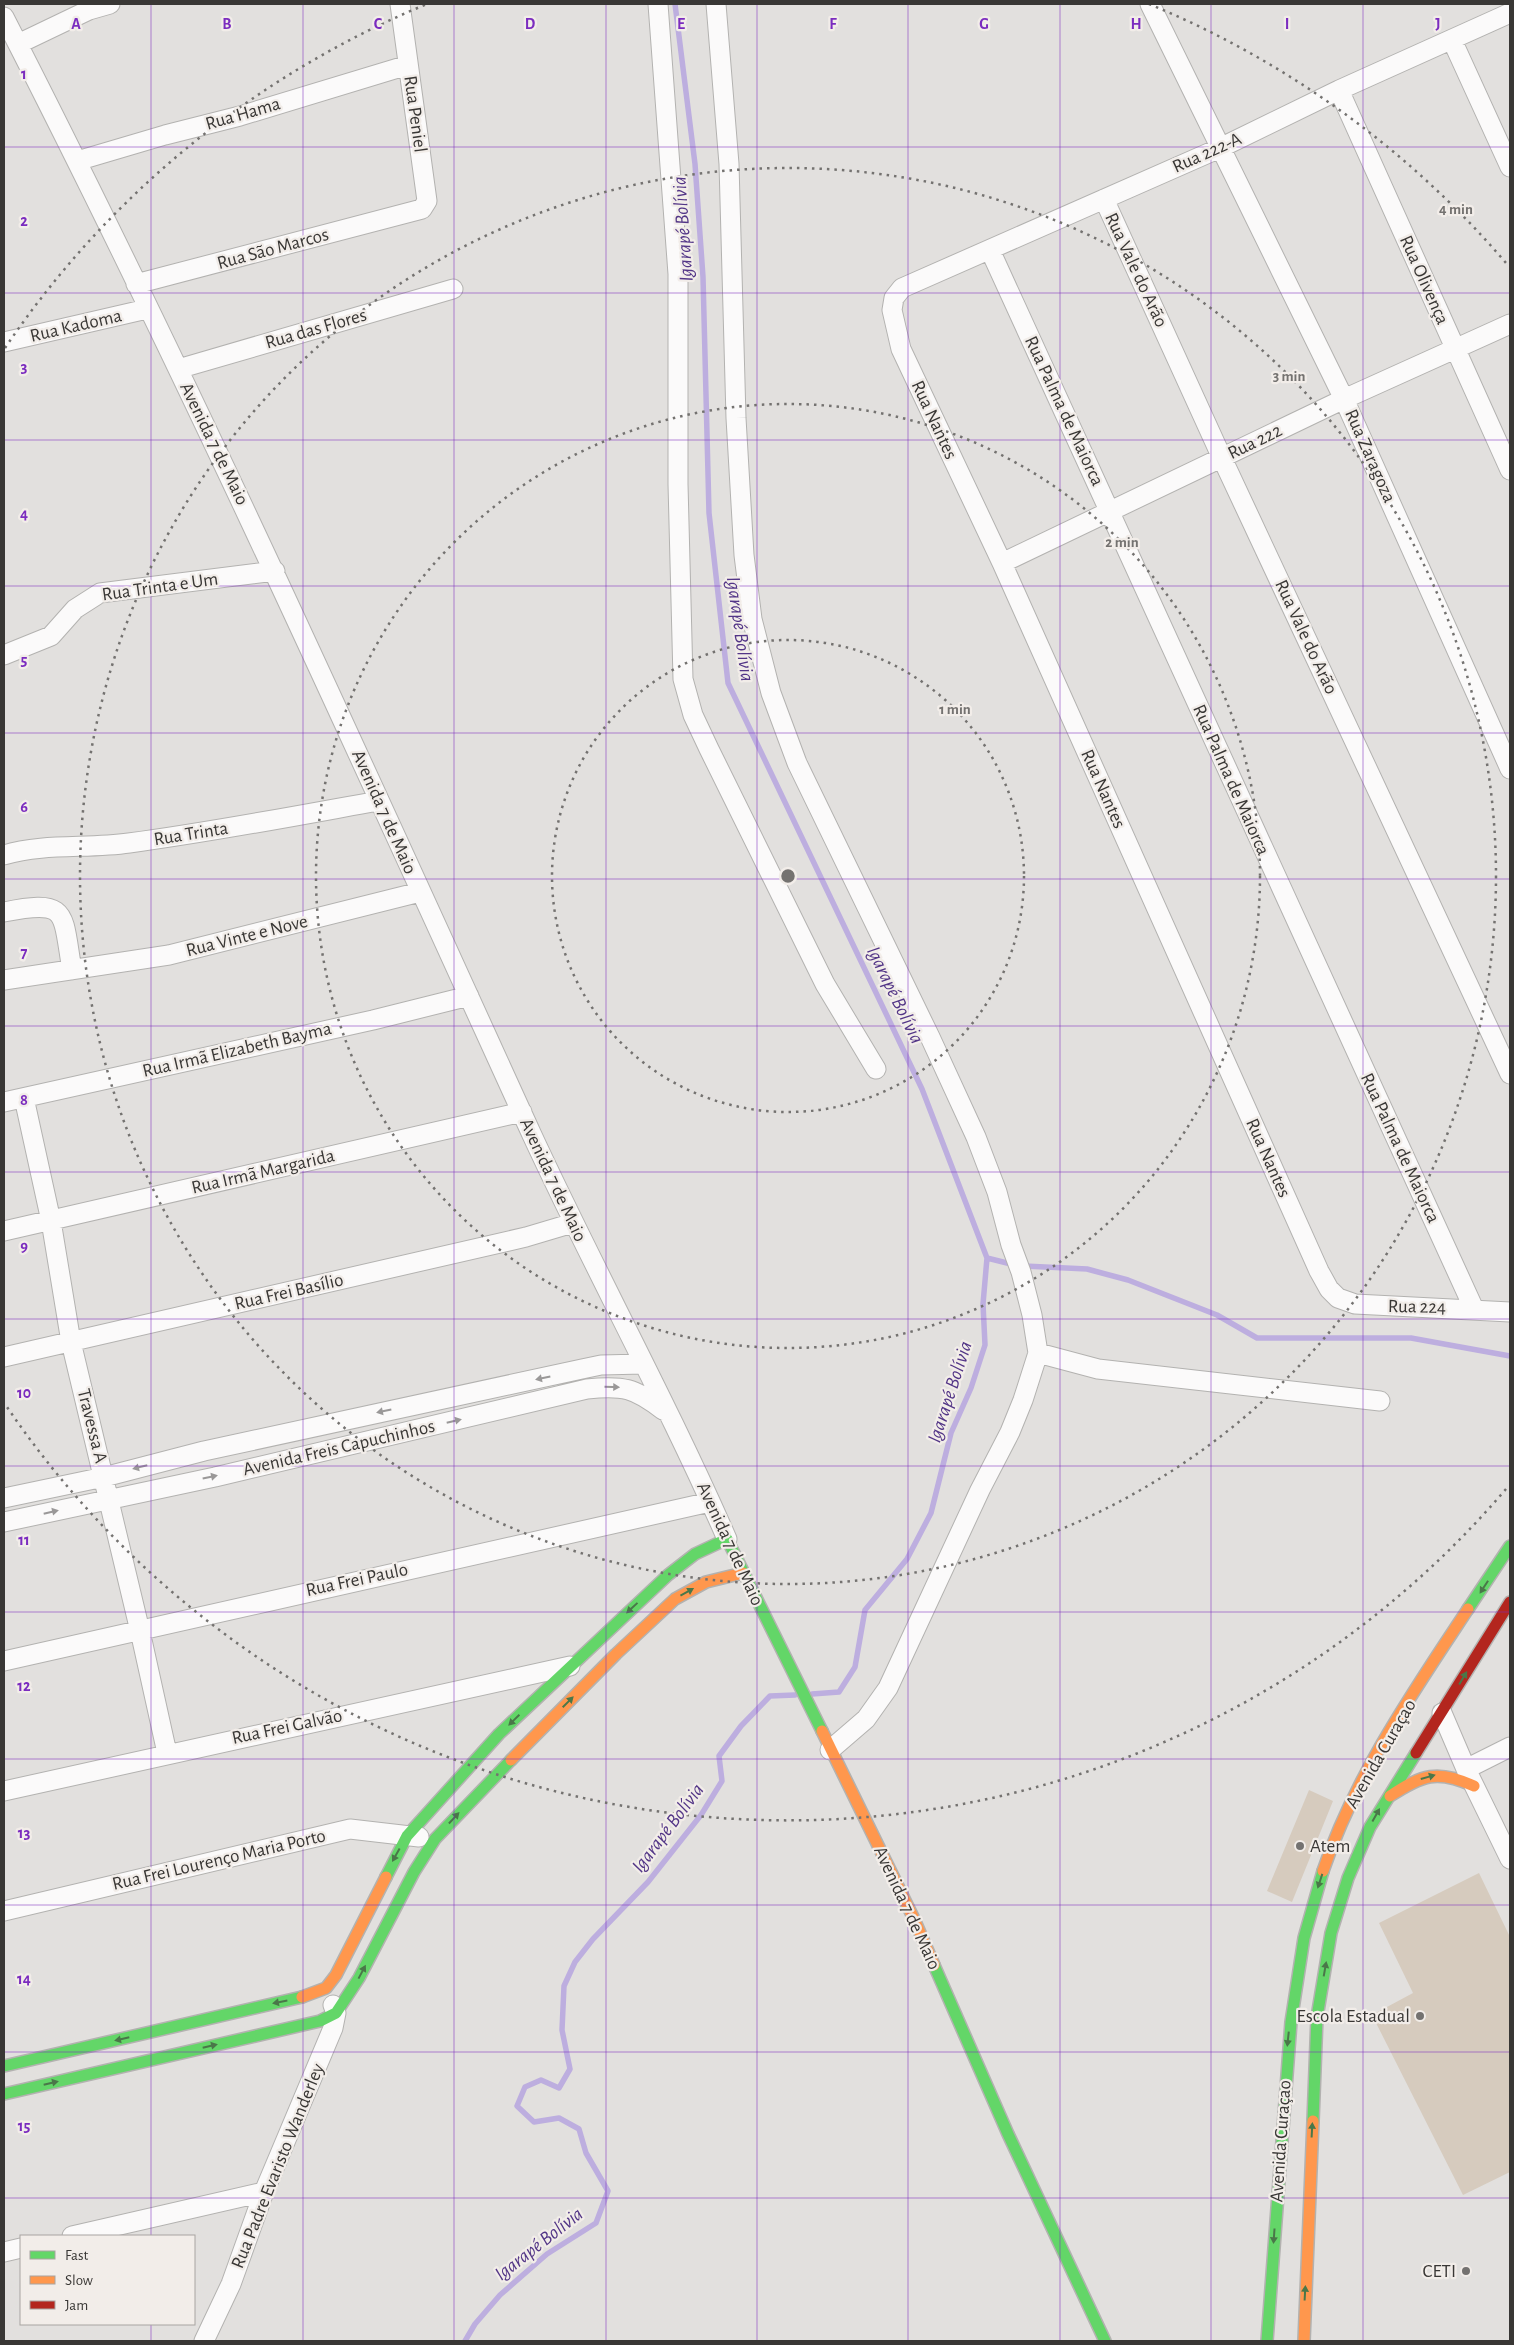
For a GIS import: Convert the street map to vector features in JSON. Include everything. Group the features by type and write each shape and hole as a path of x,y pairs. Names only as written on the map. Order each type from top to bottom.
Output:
{"street":[{"path":"18,44 90,10 110,4"},
{"name":"Rua Peniel","path":"400,4 427,201 422,209 409,214"},
{"path":"658,4 678,274 678,484 683,679 693,715 708,749 825,984 876,1069"},
{"path":"716,4 729,164 737,437 744,555 752,619 771,693 797,764 930,1036 976,1137 997,1192 1011,1245 1021,1272 1032,1315 1038,1353 1023,1400 1010,1432 980,1490 888,1688 866,1719 830,1750"},
{"name":"Rua Zaragoza","path":"1150,4 1344,399 1510,769"},
{"name":"Rua 222-A","path":"902,288 1220,148 1339,90 1510,14"},
{"name":"Avenida 7 de Maio","path":"4,17 78,161 147,309 178,369 275,571 336,702 378,801 573,1223 790,1667 816,1725 914,1919 1008,2134 1105,2341"},
{"path":"1452,40 1510,167"},
{"name":"Rua Hama","path":"78,161 240,116 408,65"},
{"name":"Rua Olivença","path":"1339,90 1510,470"},
{"name":"Rua Vale do Arão","path":"1104,199 1222,458 1510,1074"},
{"name":"Rua São Marcos","path":"136,284 409,214"},
{"name":"Rua Palma de Maiorca","path":"990,250 1474,1309"},
{"name":"Rua Nantes","path":"902,288 894,298 892,310 900,349 1002,563 1243,1104 1329,1289"},
{"name":"Rua das Flores","path":"178,369 453,289"},
{"name":"Rua Kadoma","path":"4,342 147,309"},
{"name":"Rua 222","path":"1002,563 1344,399 1510,324"},
{"name":"Rua Trinta e Um","path":"4,655 52,636 75,609 100,593 275,571"},
{"name":"Rua Trinta","path":"4,855 30,849 102,846 166,838 378,801"},
{"name":"Rua Vinte e Nove","path":"4,980 169,955 420,892"},
{"path":"4,912 34,906 52,907 58,912 64,927 72,970"},
{"name":"Rua Irmã Elizabeth Bayma","path":"4,1102 373,1020 469,996"},
{"name":"Travessa A","path":"24,1098 51,1221 71,1342 140,1631 166,1753"},
{"name":"Rua Irmã Margarida","path":"4,1231 522,1112"},
{"name":"Rua Frei Basílio","path":"4,1357 526,1237 573,1223"},
{"name":"Rua 224","path":"1329,1289 1338,1298 1355,1304 1384,1307 1474,1309 1510,1312"},
{"path":"1038,1353 1098,1369 1380,1401"},
{"name":"Avenida Freis Capuchinhos","path":"4,1498 204,1451 601,1365 642,1364"},
{"name":"Avenida Freis Capuchinhos","path":"4,1522 215,1476 587,1389 610,1386 628,1388 644,1396 667,1413"},
{"name":"Rua Frei Paulo","path":"4,1661 259,1602 710,1502"},
{"path":"4,2066 296,1999 326,1988 346,1957 370,1906 407,1836 499,1734 668,1575 695,1554 727,1539"},
{"name":"Avenida Curaçao","path":"1264,2339 1286,2057 1295,1981 1307,1922 1324,1869 1340,1829 1372,1763 1510,1546"},
{"path":"4,2094 320,2021 336,2013 360,1978 414,1872 435,1839 616,1654 675,1599 706,1582 743,1573"},
{"name":"Avenida Curaçao","path":"1304,2341 1317,2027 1322,1983 1331,1933 1348,1878 1370,1827 1385,1799 1442,1713 1510,1602"},
{"name":"Rua Frei Galvão","path":"4,1791 166,1753 570,1666"},
{"path":"1442,1713 1466,1769 1510,1859"},
{"path":"1466,1769 1510,1748"},
{"path":"1385,1799 1405,1786 1434,1774 1448,1774 1474,1786"},
{"name":"Rua Frei Lourenço Maria Porto","path":"4,1911 350,1829 435,1839"},
{"path":"326,1988 336,2013"},
{"name":"Rua Padre Evaristo Wanderley","path":"204,2341 231,2284 264,2192 334,2028 336,2013"},
{"path":"76,2235 264,2192"},
{"path":"4,2252 20,2248"}],"building":[{"name":"Atem","path":"1309,1790 1333,1801 1292,1902 1267,1891"},
{"path":"1479,1873 1510,1937 1510,2172 1463,2195 1372,2015 1413,1993 1379,1923"}],"waterway":[{"name":"Igarapé Bolívia","path":"675,4 695,164 703,277 709,513 728,683 922,1089 987,1258 983,1304 985,1345 971,1388 951,1433 931,1513 907,1559 865,1610 855,1667 839,1692 812,1694"},
{"path":"987,1258 1015,1265"},
{"path":"1024,1266 1087,1269 1128,1280 1217,1315 1257,1338 1411,1338 1510,1356"},
{"name":"Igarapé Bolívia","path":"465,2341 475,2324 500,2295 547,2254 596,2223 608,2191 586,2153 579,2129 559,2118 534,2122 517,2106 525,2087 541,2080 559,2088 570,2069 562,2030 564,1986 575,1962 593,1939 648,1882 701,1815 722,1781 719,1756 741,1726 770,1696 795,1695"}],"traffic: fast":[{"path":"386,1877 407,1836 499,1734 668,1575 695,1554 727,1539 822,1731"},
{"path":"1468,1609 1510,1546"},
{"path":"1313,2121 1317,2017 1331,1933 1348,1878 1370,1827 1416,1753"},
{"path":"4,2094 320,2021 336,2013 359,1978 414,1872 435,1839 511,1760"},
{"path":"1267,2341 1291,2022 1304,1938 1323,1871"},
{"path":"934,1965 1008,2134 1105,2341"},
{"path":"4,2066 302,1997"}],"traffic: slow":[{"path":"511,1760 616,1654 675,1599 706,1582 743,1573"},
{"path":"1323,1871 1336,1836 1368,1768 1406,1703 1468,1609"},
{"path":"822,1731 914,1919 934,1965"},
{"path":"1390,1796 1411,1783 1430,1777 1450,1777 1474,1786"},
{"path":"302,1997 326,1988 336,1975 386,1877"},
{"path":"1304,2341 1313,2121"}],"traffic: jam":[{"path":"1416,1753 1510,1602"}],"place":[{"name":"Atem","path":"1300,1846"},
{"name":"Escola Estadual","path":"1420,2016"},
{"name":"CETI","path":"1466,2271"}]}
